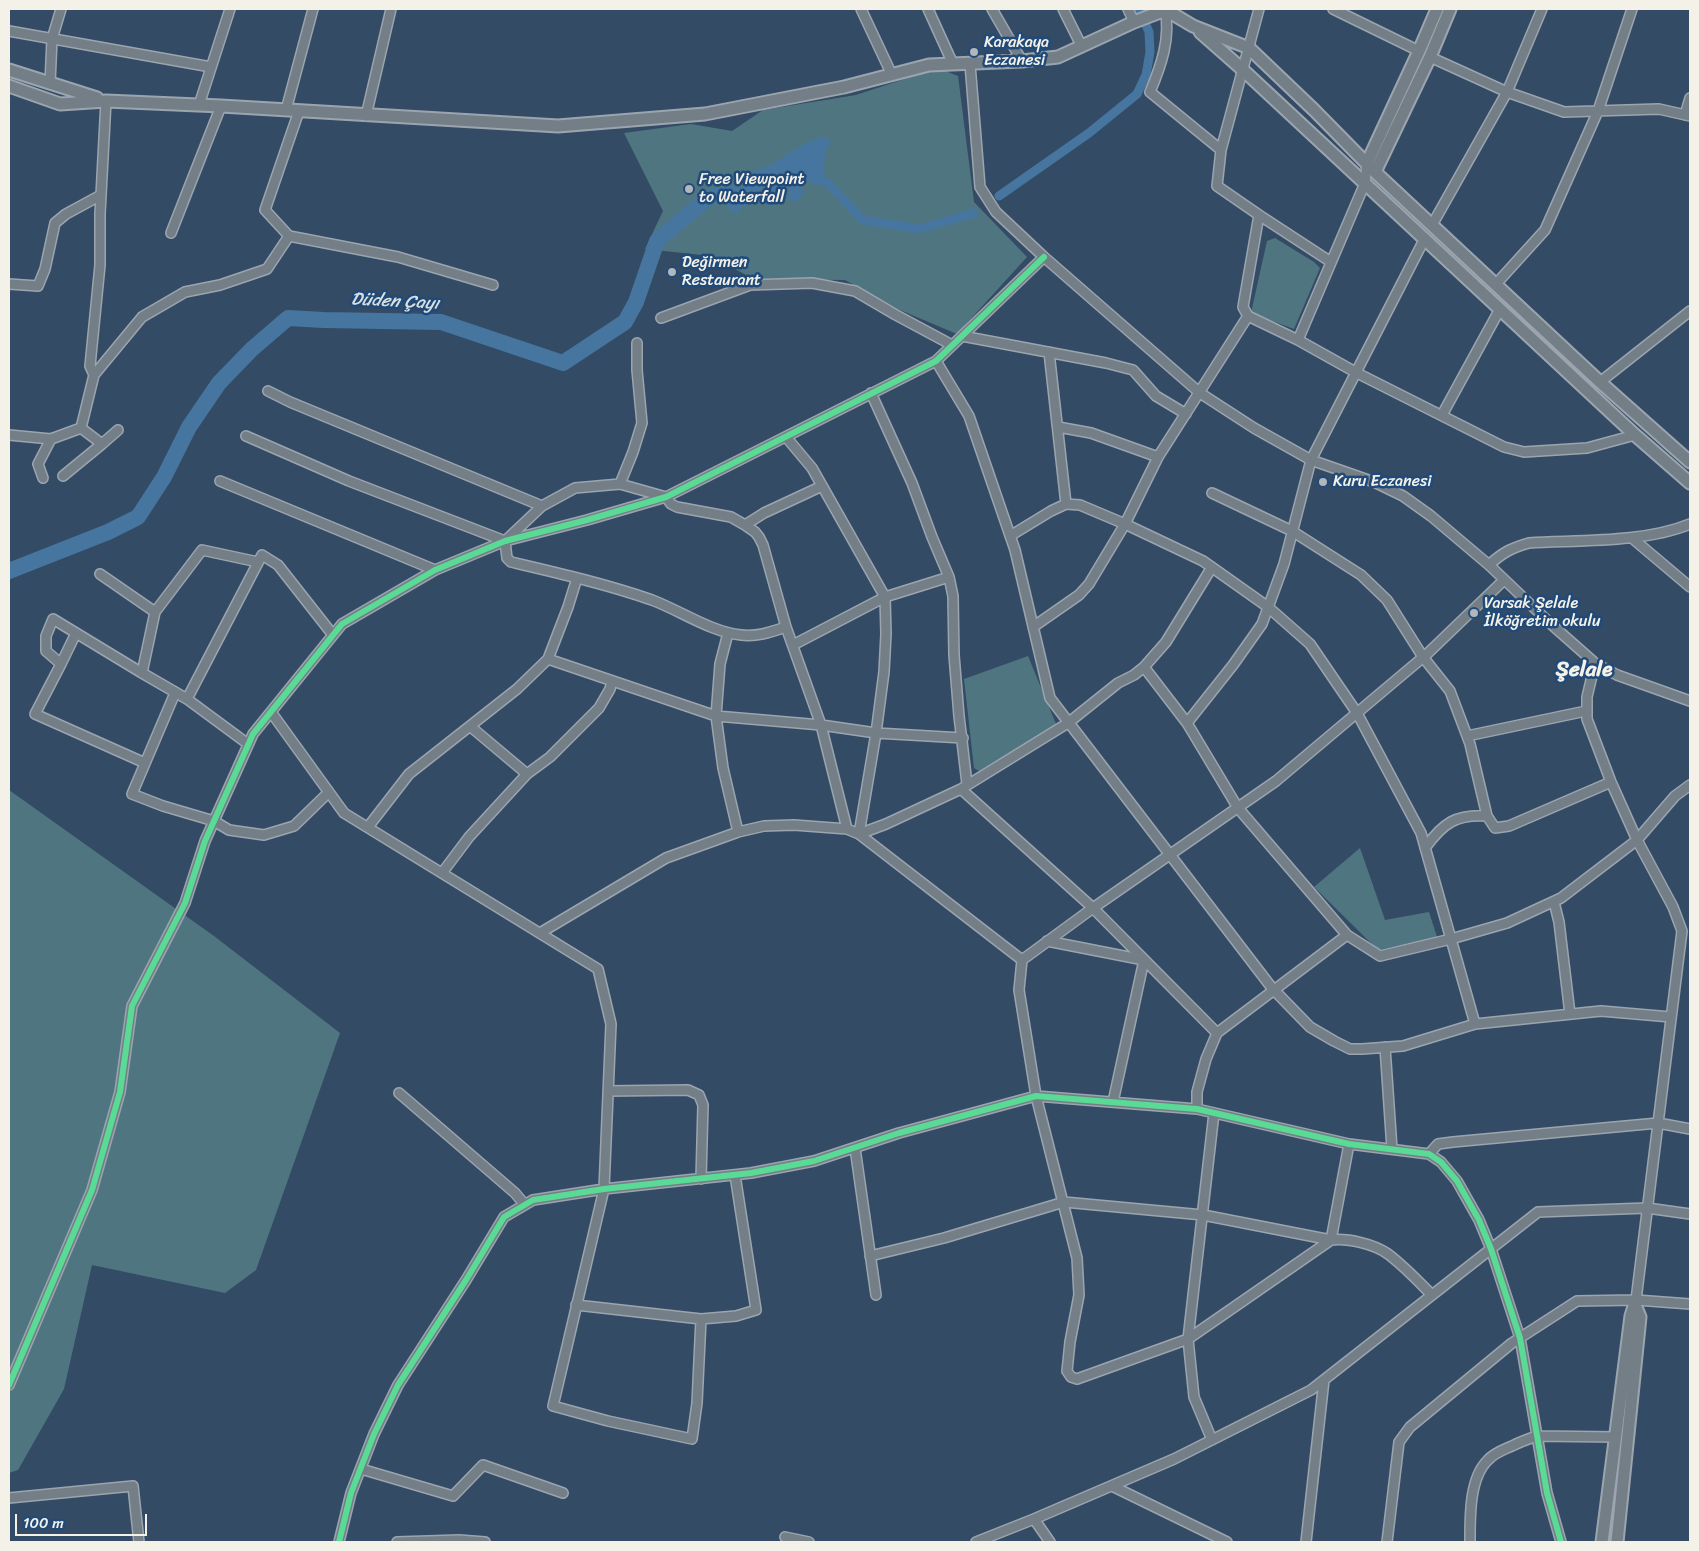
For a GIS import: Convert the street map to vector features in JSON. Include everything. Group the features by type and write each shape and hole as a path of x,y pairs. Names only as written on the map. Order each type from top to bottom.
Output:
{"street":[{"path":"50,84 52,39 61,9"},
{"path":"199,105 230,9"},
{"path":"286,110 313,9"},
{"path":"366,116 391,9"},
{"path":"861,9 892,75"},
{"path":"928,9 953,64"},
{"path":"992,9 1022,61"},
{"path":"1063,9 1082,47"},
{"path":"1128,9 1137,21"},
{"path":"1259,9 1222,150 1217,186 1331,262"},
{"path":"1333,9 1352,13 1419,51"},
{"path":"1298,340 1365,183 1367,163 1437,9"},
{"path":"1365,183 1376,172 1430,57 1450,9"},
{"path":"1432,225 1507,92 1542,9"},
{"path":"1496,284 1545,230 1598,111 1632,9"},
{"path":"9,86 60,104 106,101 299,110 366,116 558,126 576,125 705,114 844,87 929,65 1022,61 1058,57 1164,10"},
{"path":"1164,10 1193,26 1249,48 1432,225 1600,382 1690,462"},
{"path":"1164,10 1167,41 1163,58 1150,92 1222,150"},
{"path":"1193,26 1425,238 1635,435 1690,482"},
{"path":"9,31 211,67"},
{"path":"1430,57 1507,92 1564,112 1659,109 1688,115 1690,98"},
{"path":"970,64 980,187 996,212 1044,257 1200,393 1254,428 1311,460 1374,482 1403,496 1431,516 1488,565 1595,663 1617,675 1690,701"},
{"path":"9,70 106,101"},
{"path":"94,375 90,366 100,265 101,195 106,101"},
{"path":"171,233 221,106"},
{"path":"299,110 265,210 289,236 398,257 493,285"},
{"path":"9,284 16,286 38,286 45,270 55,223 66,214 101,195"},
{"path":"1259,215 1242,307 1248,316 1504,447 1524,452 1588,448 1635,435"},
{"path":"81,428 94,375 142,317 185,292 220,285 267,269 289,236"},
{"path":"1188,723 1259,628 1284,564 1311,460 1425,238"},
{"path":"9,1385 92,1190 120,1092 132,1006 185,903 205,841 253,734 342,624 435,570 505,541 666,497 936,361 1044,257"},
{"path":"661,318 750,285 812,283 855,291 952,346"},
{"path":"1442,415 1500,308"},
{"path":"1600,382 1690,311"},
{"path":"1033,627 1079,595 1089,584 1125,524 1158,457 1248,316"},
{"path":"962,336 1106,363 1133,370 1156,396 1186,414"},
{"path":"620,484 642,423 637,370 637,344"},
{"path":"1049,352 1066,504"},
{"path":"936,361 969,416 1010,536 1050,698 1274,990 1310,1026 1350,1049 1404,1046 1475,1024 1570,1014 1601,1011 1671,1017"},
{"path":"268,391 290,402 542,506"},
{"path":"871,393 912,483 949,577 953,596 954,654 959,716 963,738 964,787 1093,908 1217,1033"},
{"path":"1058,427 1091,433 1158,457"},
{"path":"9,435 51,440 81,428"},
{"path":"81,428 102,444"},
{"path":"63,476 118,430"},
{"path":"246,436 350,480 505,541"},
{"path":"786,437 812,468 885,597 884,672 859,834"},
{"path":"43,478 38,464 51,440"},
{"path":"220,481 435,570"},
{"path":"505,541 542,506 575,488 620,484 666,497 671,504 677,507 731,517 755,532 763,545 786,627 821,725 847,829"},
{"path":"746,525 764,513 822,486"},
{"path":"1212,493 1292,531 1361,575 1387,600 1423,657 1450,691 1467,736 1487,816 1495,828 1509,826 1611,782"},
{"path":"1010,536 1066,504 1080,505 1203,561 1268,607 1310,644 1358,713 1421,833 1475,1024"},
{"path":"1488,565 1501,554 1528,542 1632,538 1673,531 1690,524"},
{"path":"1632,538 1690,587"},
{"path":"505,541 508,558 511,562 577,578 652,601 728,633 753,636 768,634 786,627"},
{"path":"142,673 155,612 202,550 258,562"},
{"path":"187,700 262,555 278,565 333,635"},
{"path":"859,834 886,824 964,787 1068,723 1118,683 1134,675 1144,667 1166,642 1212,567"},
{"path":"100,574 155,612"},
{"path":"793,645 885,597 949,577"},
{"path":"368,827 409,774 517,689 548,659 577,578"},
{"path":"1349,1144 1331,1240 1188,1339 1077,1379 1071,1378 1067,1371 1070,1342 1079,1295 1077,1258 1036,1096 1019,990 1022,960 1170,854 1276,782 1423,657 1504,580"},
{"path":"61,664 46,650 46,636 53,619 187,700 248,744"},
{"path":"76,633 35,714 145,763"},
{"path":"728,633 720,664 716,716 723,768 738,832"},
{"path":"548,659 716,716 821,725 876,733 963,738"},
{"path":"1595,663 1587,697 1587,719 1611,782 1637,840 1673,907 1682,931 1636,1302 1630,1316 1602,1542"},
{"path":"1144,667 1188,723 1238,808 1347,935 1380,956 1507,923 1554,902 1637,840 1675,796 1690,785"},
{"path":"442,873 469,837 527,774 550,757 599,708 610,689 612,681"},
{"path":"175,693 132,794 163,806 214,821 229,830 264,835 294,826 330,792"},
{"path":"1467,736 1586,711"},
{"path":"271,712 344,813 598,969 611,1024 604,1188 553,1406 608,1421 692,1439 697,1403 701,1318"},
{"path":"471,726 527,774"},
{"path":"1425,848 1437,832 1447,824 1462,817 1487,816"},
{"path":"540,933 666,858 738,832 764,826 794,825 847,829 859,834 1022,960"},
{"path":"1554,902 1559,922 1570,1014"},
{"path":"1682,931 1690,923"},
{"path":"1196,1110 1197,1092 1206,1059 1217,1033 1347,935"},
{"path":"1047,941 1144,960"},
{"path":"1113,1102 1144,960"},
{"path":"1385,1047 1392,1150"},
{"path":"608,1091 688,1090 699,1095 704,1105 701,1179"},
{"path":"399,1093 515,1194 525,1205"},
{"path":"339,1542 351,1493 374,1434 398,1384 466,1280 504,1217 533,1200 604,1188 735,1175 814,1161 899,1133 1036,1096 1196,1110 1349,1144 1429,1154 1441,1162 1457,1181 1479,1220 1491,1249 1520,1338 1547,1493 1561,1542"},
{"path":"1212,1440 1194,1397 1188,1339 1214,1113"},
{"path":"1429,1154 1438,1144 1453,1142 1658,1123 1690,1129"},
{"path":"854,1148 876,1296"},
{"path":"576,1304 701,1318 736,1316 756,1310 735,1175"},
{"path":"870,1256 944,1238 1064,1202 1202,1215 1331,1240 1342,1239 1360,1242 1387,1253 1432,1295"},
{"path":"976,1542 1174,1459 1312,1390 1538,1212 1647,1208 1690,1214"},
{"path":"1387,1542 1399,1442 1410,1427 1520,1338 1577,1301 1690,1304"},
{"path":"1617,1542 1640,1317 1636,1302"},
{"path":"1306,1542 1324,1380"},
{"path":"1470,1542 1472,1500 1478,1476 1482,1466 1494,1455 1526,1439 1537,1436 1615,1437"},
{"path":"361,1469 453,1496 484,1465 563,1493"},
{"path":"9,1498 133,1486 139,1542"},
{"path":"1112,1486 1227,1542"},
{"path":"1034,1519 1050,1542"},
{"path":"785,1537 809,1542"},
{"path":"397,1542 458,1540 485,1542"}],"green space":[{"path":"938,68 958,76 974,202 1027,257 957,334 900,310 845,280 753,279 712,256 645,249 663,211 624,133 691,124 732,131 763,110 856,95"},
{"path":"1275,238 1314,262 1320,268 1294,329 1251,313 1267,241"},
{"path":"1028,656 1056,724 979,771 974,768 964,679"},
{"path":"9,790 214,936 340,1033 256,1270 225,1293 92,1265 64,1389 18,1470 9,1473"},
{"path":"1360,848 1385,920 1429,912 1437,937 1378,950 1314,887"}],"water":[{"path":"823,137 831,142 825,151 824,181 821,182 810,173 798,174 803,194 798,201 788,200 790,185 770,192 766,186 759,188 772,206 752,202 740,209 736,214 727,207 731,194 743,191 749,172 769,166 804,144"}],"waterway":[{"path":"999,196 1089,133 1137,94 1146,75 1150,52 1149,32 1139,9"},
{"path":"787,170 828,183 838,193"},
{"name":"Düden Çayı","path":"9,571 108,532 138,517 164,477 189,427 219,383 252,349 288,318 441,322 563,363 625,322 636,302 657,241 709,197 731,194 746,197 750,191"},
{"path":"843,199 863,220 919,229 974,213"}],"cycle path":[{"path":"9,1385 92,1190 120,1092 132,1006 185,903 205,841 253,734 342,624 435,570 505,541 666,497 936,361 1044,257"},
{"path":"339,1542 351,1493 374,1434 398,1385 504,1217 533,1200 604,1189 751,1173 814,1161 899,1133 1036,1096 1197,1109 1349,1144 1429,1154 1441,1162 1457,1181 1479,1220 1491,1249 1520,1338 1547,1493 1561,1542"}],"place":[{"name":"Karakaya Eczanesi","path":"974,52"},
{"name":"Free Viewpoint to Waterfall","path":"689,189"},
{"name":"Değirmen Restaurant","path":"672,272"},
{"name":"Kuru Eczanesi","path":"1323,482"},
{"name":"Varsak Şelale İlköğretim okulu","path":"1474,613"}],"district":[{"name":"Şelale","path":"1584,671"}]}
